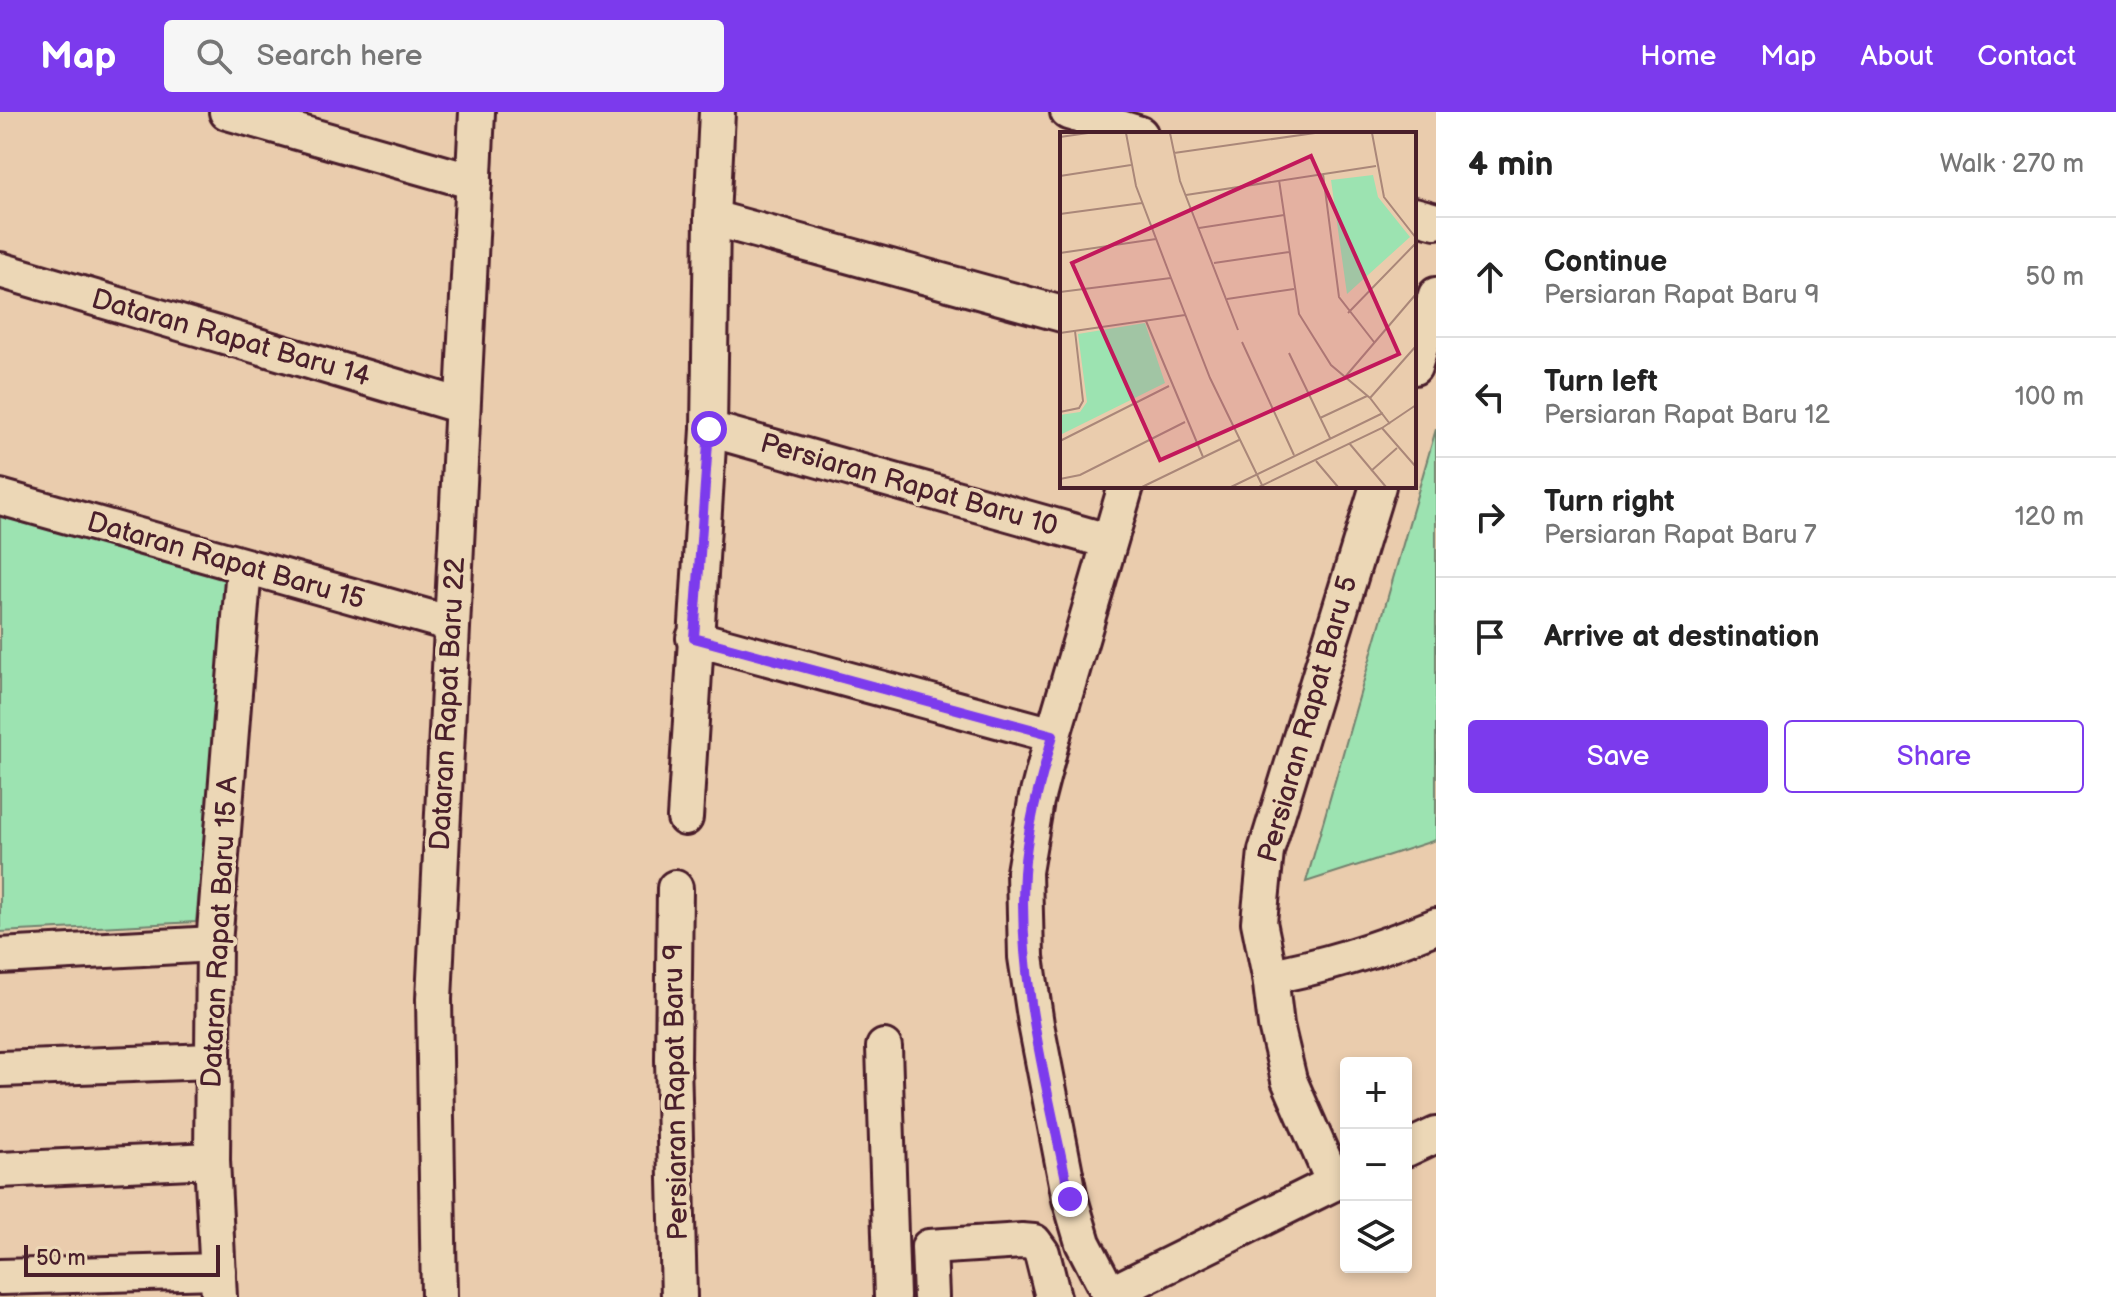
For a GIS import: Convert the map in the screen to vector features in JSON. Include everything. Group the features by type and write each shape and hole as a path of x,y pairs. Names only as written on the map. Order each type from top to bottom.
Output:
{"street":[{"path":"227,112 474,182"},
{"name":"Dataran Rapat Baru 22","path":"439,1297 434,999 477,112"},
{"path":"685,818 709,429 717,112"},
{"path":"1068,112 1133,132"},
{"path":"1416,216 1436,221"},
{"path":"712,218 1060,313"},
{"name":"Dataran Rapat Baru 14","path":"0,270 462,406"},
{"path":"1416,360 1436,295"},
{"name":"Persiaran Rapat Baru 10","path":"709,429 1108,541"},
{"path":"1125,488 1053,735 1036,801 1024,872 1026,957 1070,1199 1089,1257 1110,1295 1340,1180"},
{"name":"Persiaran Rapat Baru 5","path":"1340,1180 1289,1080 1276,1025 1259,922 1266,851 1377,488"},
{"name":"Dataran Rapat Baru 15","path":"0,497 452,624"},
{"name":"Dataran Rapat Baru 15 A","path":"219,1284 212,1160 214,944 244,567"},
{"path":"694,638 1053,735"},
{"name":"Persiaran Rapat Baru 9","path":"675,888 673,1060 679,1297"},
{"path":"1270,976 1316,968 1389,945 1436,926"},
{"path":"0,956 214,944"},
{"path":"884,1047 892,1283 931,1281 929,1247 1022,1241 1034,1242 1042,1253 1054,1295"},
{"path":"0,1069 211,1061"},
{"path":"1412,1146 1436,1135"},
{"path":"0,1170 212,1160"},
{"path":"1054,1295 1066,1273 1089,1257"},
{"path":"0,1277 219,1284"}],"green space":[{"path":"1436,429 1436,840 1306,882"},
{"path":"0,515 230,574 196,922 0,932"}],"route":[{"path":"709,429 694,638 1053,735 1036,801 1024,872 1026,957 1070,1199"}]}
